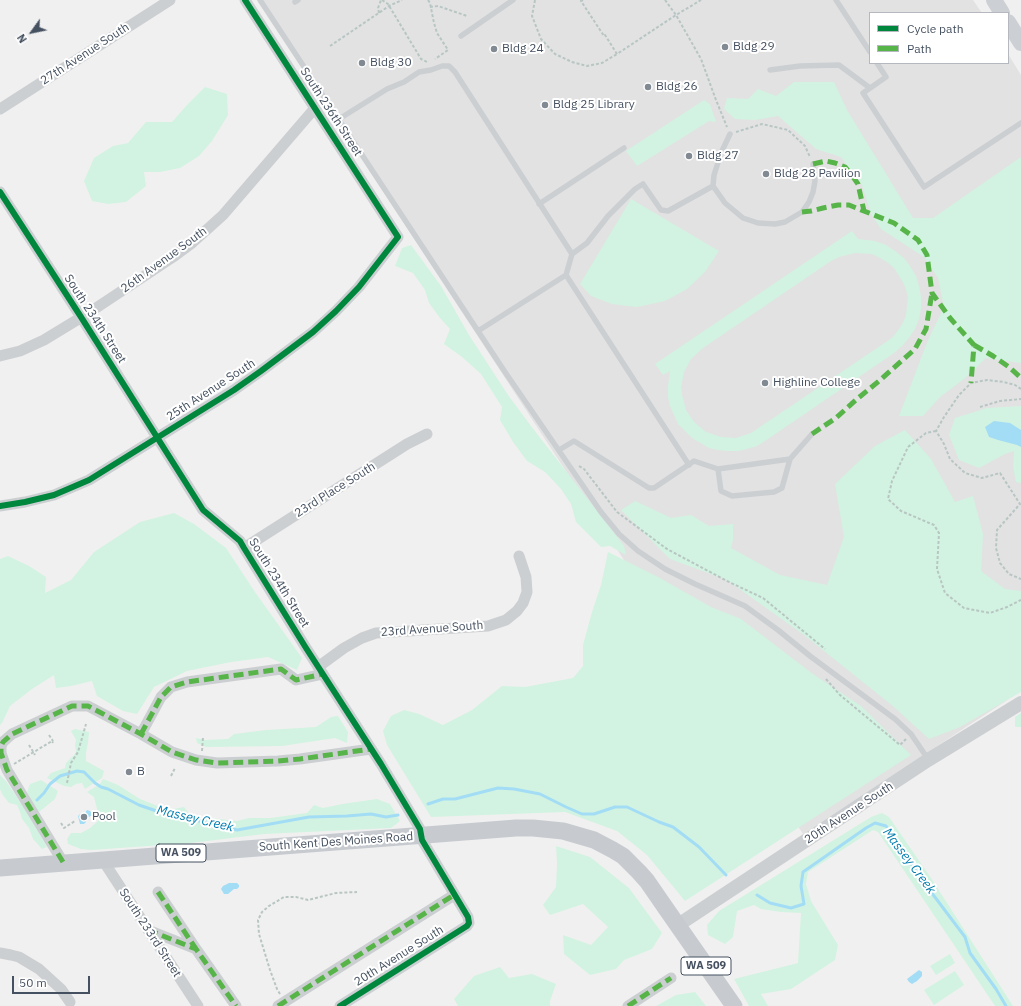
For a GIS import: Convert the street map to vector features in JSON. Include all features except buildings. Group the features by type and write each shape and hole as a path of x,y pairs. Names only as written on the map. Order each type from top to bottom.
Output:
{"main road":[{"path":"994,0 1001,12"},
{"path":"1009,24 1021,44"},
{"name":"South Kent Des Moines Road","path":"0,868 516,828 559,830 594,840 613,850 631,864 646,881 678,925 734,1006"}],"street":[{"name":"27th Avenue South","path":"0,109 170,0"},
{"name":"South 236th Street","path":"245,0 398,237"},
{"name":"26th Avenue South","path":"0,356 31,347 44,340 173,257 192,243 223,215 315,108"},
{"name":"South 234th Street","path":"0,192 203,510 240,541 420,829 422,840 468,917 469,923"},
{"name":"25th Avenue South","path":"0,506 54,495 89,480 234,390 312,332 336,311 359,287 398,237"},
{"name":"23rd Place South","path":"244,548 407,444 427,434"},
{"name":"23rd Avenue South","path":"321,670 344,648 362,638 376,633 488,626 506,620 517,611 523,602 526,592 526,577 518,556"},
{"path":"141,734 161,697 171,687 182,683 281,669 296,680 321,670"},
{"name":"20th Avenue South","path":"678,925 928,760 1021,703"},
{"path":"63,862 7,770 1,753 1,746 3,742 12,734 72,706 88,706 172,752 190,759 217,763 300,759 371,749"},
{"name":"South 233rd Street","path":"102,859 198,1006"},
{"path":"158,892 236,1006"},
{"path":"282,1004 454,895"},
{"name":"20th Avenue South","path":"340,1006 467,926 469,923"},
{"path":"148,930 196,949"},
{"path":"0,953 11,954 19,957 39,969 61,989 70,1002"},
{"path":"628,1006 671,978"}],"lane":[{"path":"260,0 478,330 559,450 619,534 638,551 665,569 745,606 778,630 810,656 895,719 911,734 928,760"},
{"path":"461,36 513,0"},
{"path":"836,0 869,50"},
{"path":"878,64 886,77 863,93 924,187 1021,123"},
{"path":"770,70 800,66 839,65 870,88"},
{"path":"338,119 387,89 404,82 418,72 431,70 442,66 449,66 455,72 572,254"},
{"path":"730,134 721,153 714,175 713,186 725,203 743,218 758,223 774,224 785,222 802,212 809,202 813,192 815,181 813,164"},
{"path":"539,204 624,148"},
{"path":"478,330 566,275 572,254 587,243 608,216 635,189 643,184 661,210 668,212 713,186"},
{"path":"566,275 689,465"},
{"path":"718,469 721,491 732,496 774,492 782,488 790,459 812,434"},
{"path":"559,450 574,441 649,488 654,488 694,461 718,469 790,459"}],"path":[{"path":"379,13 378,8 381,0 390,6 421,59 427,62 435,60 448,50 437,33 428,0"},
{"path":"330,46 379,13 402,0"},
{"path":"535,0 532,16 541,39 555,54 572,62 587,66 602,63 701,0"},
{"path":"583,0 581,1 617,54"},
{"path":"665,0 676,15 701,59 730,134 762,124 788,130 805,146 813,164"},
{"path":"430,6 438,6 467,16"},
{"path":"936,431 959,395 971,383 987,380 1004,382 1016,385 1021,389"},
{"path":"980,407 1000,401 1021,399"},
{"path":"936,431 944,444 950,459 965,473 982,478 1000,473 1020,504 997,530 996,548 1000,563 1008,574 1021,579"},
{"path":"936,431 926,432 908,447 892,480 888,499 901,511 934,525 939,534 937,568 944,592 964,608 990,613 1021,600"},
{"path":"578,465 584,469 617,512 667,549 727,581 763,598 825,649"},
{"path":"825,677 840,695 900,745 911,734"},
{"path":"67,783 71,763 78,752 86,724"},
{"path":"18,761 34,754 52,741 54,743 49,735"},
{"path":"203,736 203,746"},
{"path":"29,745 34,754"},
{"path":"171,776 175,768"},
{"path":"61,823 64,828 75,821"},
{"path":"282,1004 259,934 258,920 262,912 268,906 284,897 296,897 308,900 336,893 357,892"}],"shaded area":[{"name":"Highline College","path":"258,0 973,0 981,12 869,12 869,64 1009,64 1009,56 1021,75 1021,691 803,834"}],"green space":[{"path":"794,82 834,82 847,110 913,218 933,218 1021,157 1021,363 986,358 964,379 940,397 923,416 899,416 928,340 944,307 938,278 924,257 881,229 871,214 862,185 841,157 816,149 778,116 755,120 735,119 724,109 727,98 748,99 758,89 776,96"},
{"path":"205,87 227,94 228,115 212,141 199,156 180,168 160,172 144,172 146,186 126,202 108,204 92,201 84,181 94,158 113,146 128,143 146,122 172,122"},
{"path":"704,100 710,104 716,122 709,121 637,166 626,151"},
{"path":"631,199 719,251 705,272 687,289 665,301 637,307 612,304 591,296 580,284"},
{"path":"852,231 858,239 875,241 886,245 895,251 904,258 916,276 921,297 919,319 915,329 902,346 894,353 757,446 738,451 718,450 709,448 692,438 678,424 670,406 668,387 670,371 663,375 655,364","holes":["855,253 872,254 887,262 894,268 906,289 908,298 906,315 903,323 893,337 751,433 736,438 721,437 706,432 694,422 686,410 681,387 684,372 691,359 703,348 831,261 839,257"]},
{"path":"411,245 441,286 469,335 508,395 624,546 626,555 610,546 601,547 576,522 571,504 561,489 545,472 527,461 513,442 500,420 502,407 481,374 462,357 444,344 450,329 429,303 425,290 413,273 395,266 402,248"},
{"path":"1021,406 1021,483 1016,482 1013,466 1014,451 1005,454 979,468 959,460 949,435 955,418 987,408"},
{"path":"905,430 931,459 955,502 973,496 983,534 981,571 1005,589 1021,591 1021,692 960,727 929,739 894,707 804,635 727,580 670,559 621,510 635,501 671,518 691,515 709,526 733,524 733,540 731,548 780,575 827,585 844,537 835,484 875,446"},
{"path":"174,513 194,524 226,548 302,658 297,670 268,657 231,662 187,671 154,687 137,714 123,711 97,696 92,681 56,688 54,675 32,689 10,706 0,725 0,559 8,556 29,566 46,577 45,593 71,580 94,552 140,522"},
{"path":"608,552 658,577 711,607 741,619 813,674 861,706 911,755 685,901 647,855 617,831 565,812 431,817 387,745 383,731 391,716 404,710 419,714 443,725 472,710 502,686 525,687 573,678 583,666 583,645 601,585"},
{"path":"1021,713 1021,727 1015,727 1015,717"},
{"path":"338,716 348,732 347,743 335,738 282,746 206,747 197,743 196,738 205,740 228,739 234,734 266,730 316,727 331,717"},
{"path":"75,729 89,732 86,761 104,771 102,778 85,789 82,783 71,787 64,786 47,778 51,773 65,768 66,763 76,752 76,740 71,731"},
{"path":"0,775 6,781 27,812 47,847 42,849 33,839 29,828 22,819 17,805 9,803 2,794 0,789"},
{"path":"103,779 118,785 140,799 168,810 184,807 191,816 237,821 249,818 270,818 307,813 314,805 323,808 377,799 390,804 400,821 391,828 264,834 191,843 91,850 81,849 68,844 67,839 71,833 81,833 98,821 98,813 94,797 87,792 100,784"},
{"path":"41,780 58,791 55,799 39,812 27,792 30,784"},
{"path":"882,813 889,817 931,878 1013,1006 995,1006 878,832 873,830 808,872 806,884 811,901 838,945 835,960 791,989 761,994 768,1006 749,1006 734,979 798,963 801,913 761,909 754,905 737,911 733,937 725,944 708,935 707,925 719,911 871,817"},
{"path":"556,846 590,857 629,888 662,933 652,949 624,960 616,969 590,975 564,954 563,935 591,945 608,927 583,904 550,915 543,905 556,887"},
{"path":"950,954 955,963 936,975 930,966"},
{"path":"500,967 509,978 532,974 556,984 550,1001 550,1006 458,1006 454,999 474,976"},
{"path":"955,971 964,985 934,1005 924,990"},
{"path":"695,992 706,1006 656,1006 676,995"}],"water":[{"path":"994,421 1010,423 1021,430 1021,447 989,437 985,427"},
{"name":"Pool","path":"87,810 92,813 92,815 86,819 84,824 80,824 78,816 85,813"},
{"path":"229,883 237,883 239,887 228,894 224,894 221,889"},
{"path":"919,970 922,972 922,976 912,984 907,979"}],"waterway":[{"name":"Massey Creek","path":"37,800 50,784 60,776 77,771 84,772 101,787 139,805 174,817 205,822 237,830 309,817 371,814 386,817 398,815"},
{"name":"Massey Creek","path":"428,804 443,799 455,799 498,788 514,789 540,794 582,814 594,814 615,807 627,807 673,827 699,847 726,875"},
{"name":"Massey Creek","path":"757,895 770,903 791,908 804,904 801,886 803,872 875,823 886,826 922,880 965,937 970,953 996,989 1006,1006"}],"marked path":[{"path":"813,164 826,161 845,167 858,184 864,211"},
{"path":"802,212 838,205 849,205 894,223 918,240 927,255 932,293 950,318 974,345 971,383"},
{"path":"812,434 836,418 915,349 926,329 932,293"},
{"path":"974,345 1009,367 1021,378"},
{"path":"141,734 161,697 171,687 187,682 281,669 296,680 323,674"},
{"path":"63,862 7,770 1,753 1,746 3,742 12,734 72,706 88,706 172,752 196,760 217,763 278,761 371,749"},
{"path":"158,892 196,949"},
{"path":"278,1006 454,895"},
{"path":"148,930 196,949 236,1006"},
{"path":"628,1006 671,978"}],"cycle path":[{"path":"0,506 54,495 89,480 234,390 313,332 336,311 359,287 398,237 245,0"},
{"path":"0,192 203,510 240,541 306,648 381,764 420,829 422,840 468,917 469,923 467,926 340,1006"}],"place":[{"name":"Bldg 29","path":"725,47"},
{"name":"Bldg 24","path":"494,49"},
{"name":"Bldg 30","path":"362,63"},
{"name":"Bldg 26","path":"648,87"},
{"name":"Bldg 25 Library","path":"545,105"},
{"name":"Bldg 27","path":"689,156"},
{"name":"Bldg 28 Pavilion","path":"766,174"},
{"name":"Highline College","path":"765,383"},
{"name":"B","path":"129,772"},
{"name":"Pool","path":"84,817"}]}
